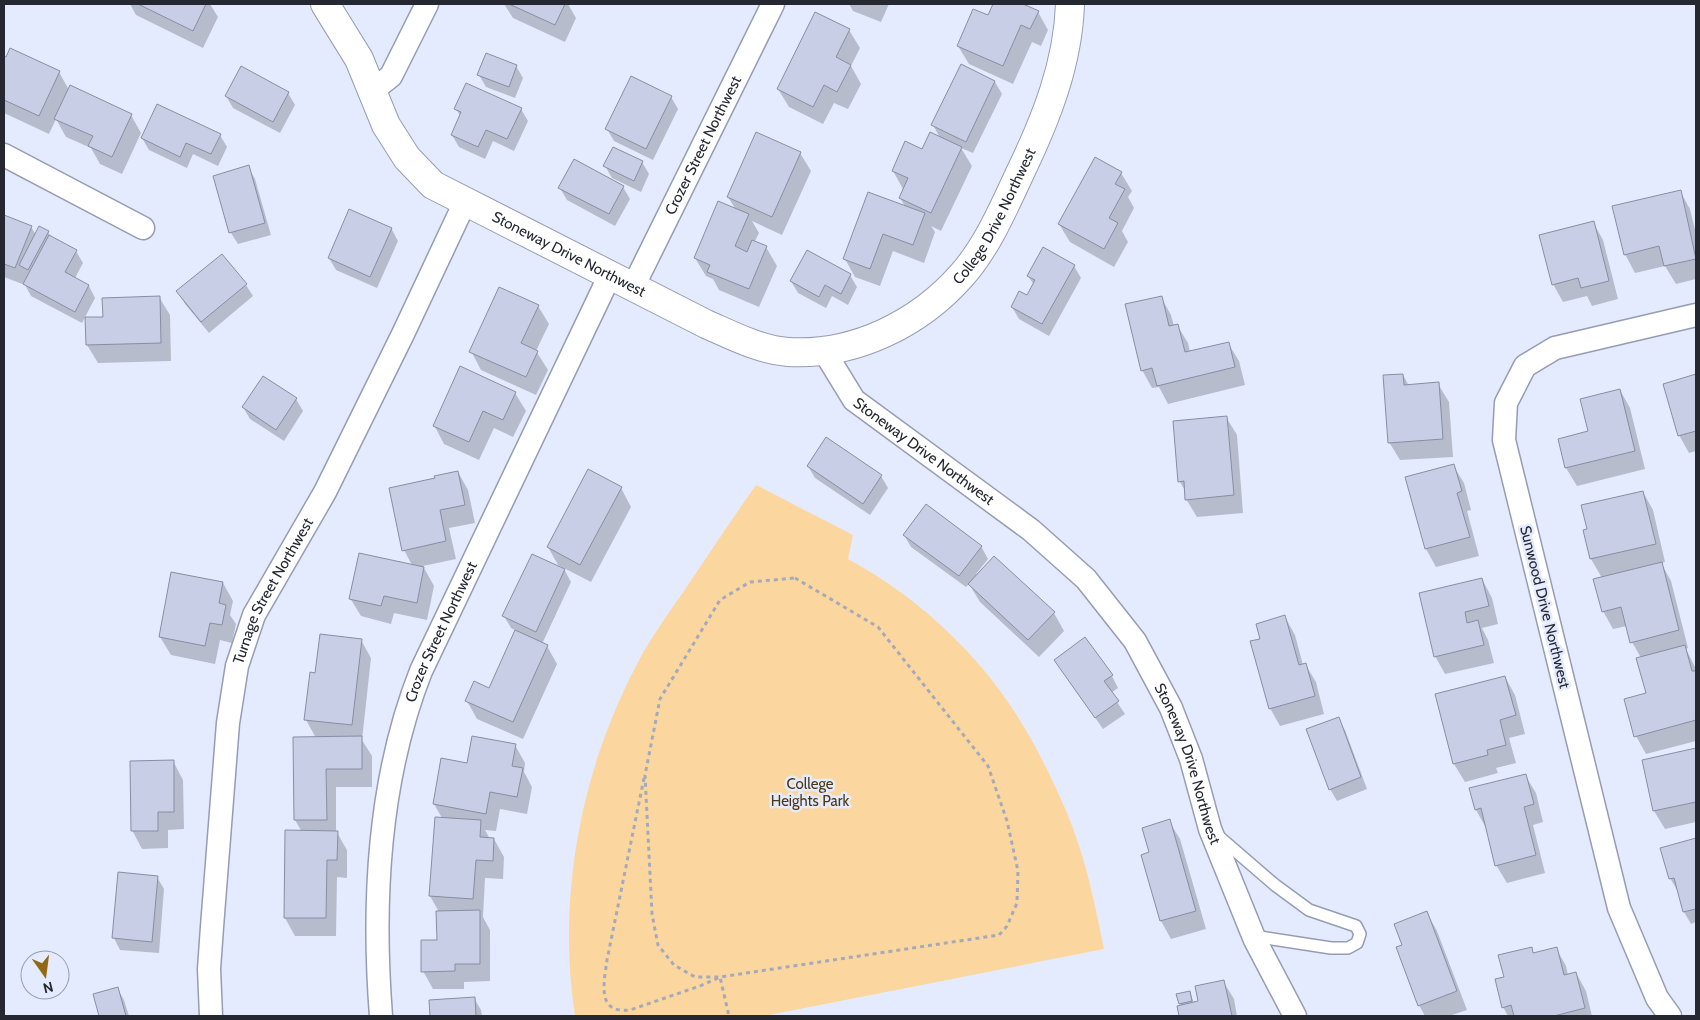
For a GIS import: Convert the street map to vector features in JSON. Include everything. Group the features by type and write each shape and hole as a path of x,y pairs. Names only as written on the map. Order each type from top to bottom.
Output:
{"street":[{"name":"Stoneway Drive Northwest","path":"325,4 359,60 386,125 407,158 433,185 744,342 786,352 824,351 854,400 1031,530 1086,579 1135,642 1171,708 1191,759 1210,829 1253,936 1295,1016"},
{"path":"372,90 391,76 427,4"},
{"name":"Crozer Street Northwest","path":"381,1016 377,900 382,830 395,756 408,703 425,662 621,281 773,4"},
{"name":"College Drive Northwest","path":"824,351 860,342 890,331 911,320 933,304 963,275 990,234 1039,134 1063,62 1070,21 1070,4"},
{"path":"4,155 143,228"},
{"name":"Turnage Street Northwest","path":"212,1016 209,969 211,936 228,723 237,666 254,615 325,492 403,334 465,202"},
{"name":"Sunwood Drive Northwest","path":"1670,1016 1657,998 1620,908 1504,440 1506,403 1525,366 1555,348 1696,315"}],"lane":[{"path":"1210,829 1275,886 1309,910 1356,926 1360,934 1357,942 1348,948 1330,948 1253,936"}],"path":[{"path":"645,775 652,914 658,945 674,965 695,977 720,977 999,935 1007,926 1017,904 1018,871 1007,821 988,766 878,627 795,578 750,582 720,600 660,699 645,775 637,804 627,867 607,960 604,996 610,1008 620,1011 630,1010 700,986 720,977"},
{"path":"720,977 729,1016"}],"green space":[{"name":"College Heights Park","path":"756,485 853,535 848,559 885,581 937,621 968,652 1008,702 1031,739 1069,818 1085,866 1104,949 764,1016 575,1016 570,972 569,927 572,882 587,794 600,751 616,709 646,647"}],"building":[{"path":"138,4 206,4 193,31"},
{"path":"509,4 565,4 555,25"},
{"path":"993,4 1023,4 1039,11 1030,29 1021,25 1003,66 957,46 973,9 988,15"},
{"path":"815,12 850,29 836,57 851,65 837,92 824,85 813,107 777,89"},
{"path":"10,48 60,71 39,116 4,100 4,56 6,57"},
{"path":"486,53 517,65 509,87 477,75"},
{"path":"961,64 995,81 966,142 931,125"},
{"path":"241,66 289,92 273,122 225,96"},
{"path":"631,76 672,96 646,149 605,129"},
{"path":"466,83 522,108 507,139 486,130 478,147 451,135 461,112 454,109"},
{"path":"70,85 132,114 112,157 88,146 93,136 54,119"},
{"path":"157,104 221,134 211,154 186,143 180,157 141,138"},
{"path":"756,132 801,152 772,217 727,197"},
{"path":"930,132 962,147 931,213 899,198 908,178 892,171 905,141 922,149"},
{"path":"613,147 643,161 634,181 603,166"},
{"path":"1095,157 1122,172 1115,184 1125,189 1109,218 1118,223 1104,249 1058,224"},
{"path":"574,159 624,186 609,214 558,188"},
{"path":"249,165 265,223 229,233 213,176"},
{"path":"1681,190 1696,259 1664,266 1659,246 1624,255 1612,206"},
{"path":"868,192 925,213 913,245 883,234 870,269 843,259"},
{"path":"718,201 749,214 735,246 747,252 752,240 767,246 749,289 707,272 710,265 694,258"},
{"path":"349,209 392,228 370,277 328,258"},
{"path":"4,215 32,226 15,268 4,264"},
{"path":"1594,221 1609,281 1581,288 1578,278 1552,285 1539,235"},
{"path":"39,226 49,231 28,270 19,265"},
{"path":"49,235 77,250 65,272 89,285 75,312 23,284"},
{"path":"1043,247 1075,265 1042,324 1011,307 1019,291 1027,295 1035,280 1027,276"},
{"path":"807,250 851,274 841,294 825,285 819,297 790,281"},
{"path":"222,254 247,284 201,322 176,291"},
{"path":"499,287 539,305 521,343 538,351 526,377 469,352"},
{"path":"160,296 161,343 86,345 85,317 103,317 102,298"},
{"path":"1162,296 1169,326 1178,324 1185,352 1229,342 1235,367 1157,386 1152,368 1141,371 1125,304"},
{"path":"460,366 516,392 503,420 483,411 469,442 433,426"},
{"path":"1403,374 1404,385 1439,382 1443,439 1388,443 1383,375"},
{"path":"1696,374 1696,431 1678,436 1663,384"},
{"path":"263,376 297,398 276,430 242,407"},
{"path":"1620,389 1635,451 1565,468 1558,439 1588,431 1580,399"},
{"path":"1227,416 1234,495 1185,500 1184,481 1178,482 1173,421"},
{"path":"826,437 882,475 863,504 807,466"},
{"path":"1454,464 1462,491 1457,493 1470,537 1425,549 1405,477"},
{"path":"588,469 622,487 580,565 547,547"},
{"path":"458,471 465,505 440,510 446,541 402,551 389,488"},
{"path":"1643,491 1656,544 1590,559 1583,530 1587,529 1581,505"},
{"path":"926,504 982,546 959,576 903,535"},
{"path":"359,553 424,567 417,603 384,596 381,606 349,599"},
{"path":"532,554 565,569 536,632 502,616"},
{"path":"994,556 1055,612 1028,640 968,584"},
{"path":"1662,562 1679,630 1630,643 1621,607 1602,612 1593,579"},
{"path":"171,572 223,582 219,603 226,605 222,625 210,623 205,646 159,637"},
{"path":"1482,578 1489,606 1465,612 1467,623 1478,620 1484,645 1434,657 1419,593"},
{"path":"1285,615 1299,665 1306,663 1315,696 1269,709 1250,641 1260,639 1256,624"},
{"path":"515,630 548,645 513,722 465,701 474,681 489,688"},
{"path":"320,634 362,639 352,725 304,720 310,672 315,673"},
{"path":"1085,637 1113,675 1104,681 1119,701 1095,718 1054,660"},
{"path":"1685,645 1692,671 1696,671 1696,720 1634,737 1624,699 1646,693 1636,658"},
{"path":"1505,676 1516,715 1500,720 1506,745 1487,750 1488,755 1453,764 1435,694"},
{"path":"1339,717 1361,777 1329,790 1306,729"},
{"path":"362,736 362,769 326,769 327,820 294,820 293,737"},
{"path":"472,736 516,744 512,766 523,768 517,797 490,792 486,814 433,804 441,758 467,763"},
{"path":"1696,748 1696,802 1653,811 1642,760"},
{"path":"174,760 174,812 158,812 158,831 131,831 130,761"},
{"path":"1526,774 1534,804 1524,807 1536,855 1495,866 1481,808 1475,810 1469,788"},
{"path":"435,817 481,820 480,837 494,838 493,861 476,860 473,899 429,896"},
{"path":"1170,819 1196,911 1160,921 1141,855 1149,852 1142,828"},
{"path":"285,830 338,831 337,860 327,860 326,918 284,918"},
{"path":"1696,838 1696,909 1683,912 1674,878 1669,879 1660,848"},
{"path":"118,872 158,876 152,942 112,938"},
{"path":"480,910 480,964 455,964 455,971 421,972 421,940 437,940 436,911"},
{"path":"1427,911 1457,991 1418,1006 1396,947 1402,945 1394,924"},
{"path":"1532,947 1533,953 1557,947 1564,975 1576,972 1585,1008 1554,1016 1514,1016 1511,1005 1502,1008 1495,979 1504,977 1498,955"},
{"path":"1224,980 1232,1016 1179,1016 1177,1006 1198,1001 1195,986"},
{"path":"118,987 126,1016 99,1016 93,994"},
{"path":"1190,991 1192,1001 1179,1004 1176,994"},
{"path":"475,997 476,1016 430,1016 429,1000"}]}
